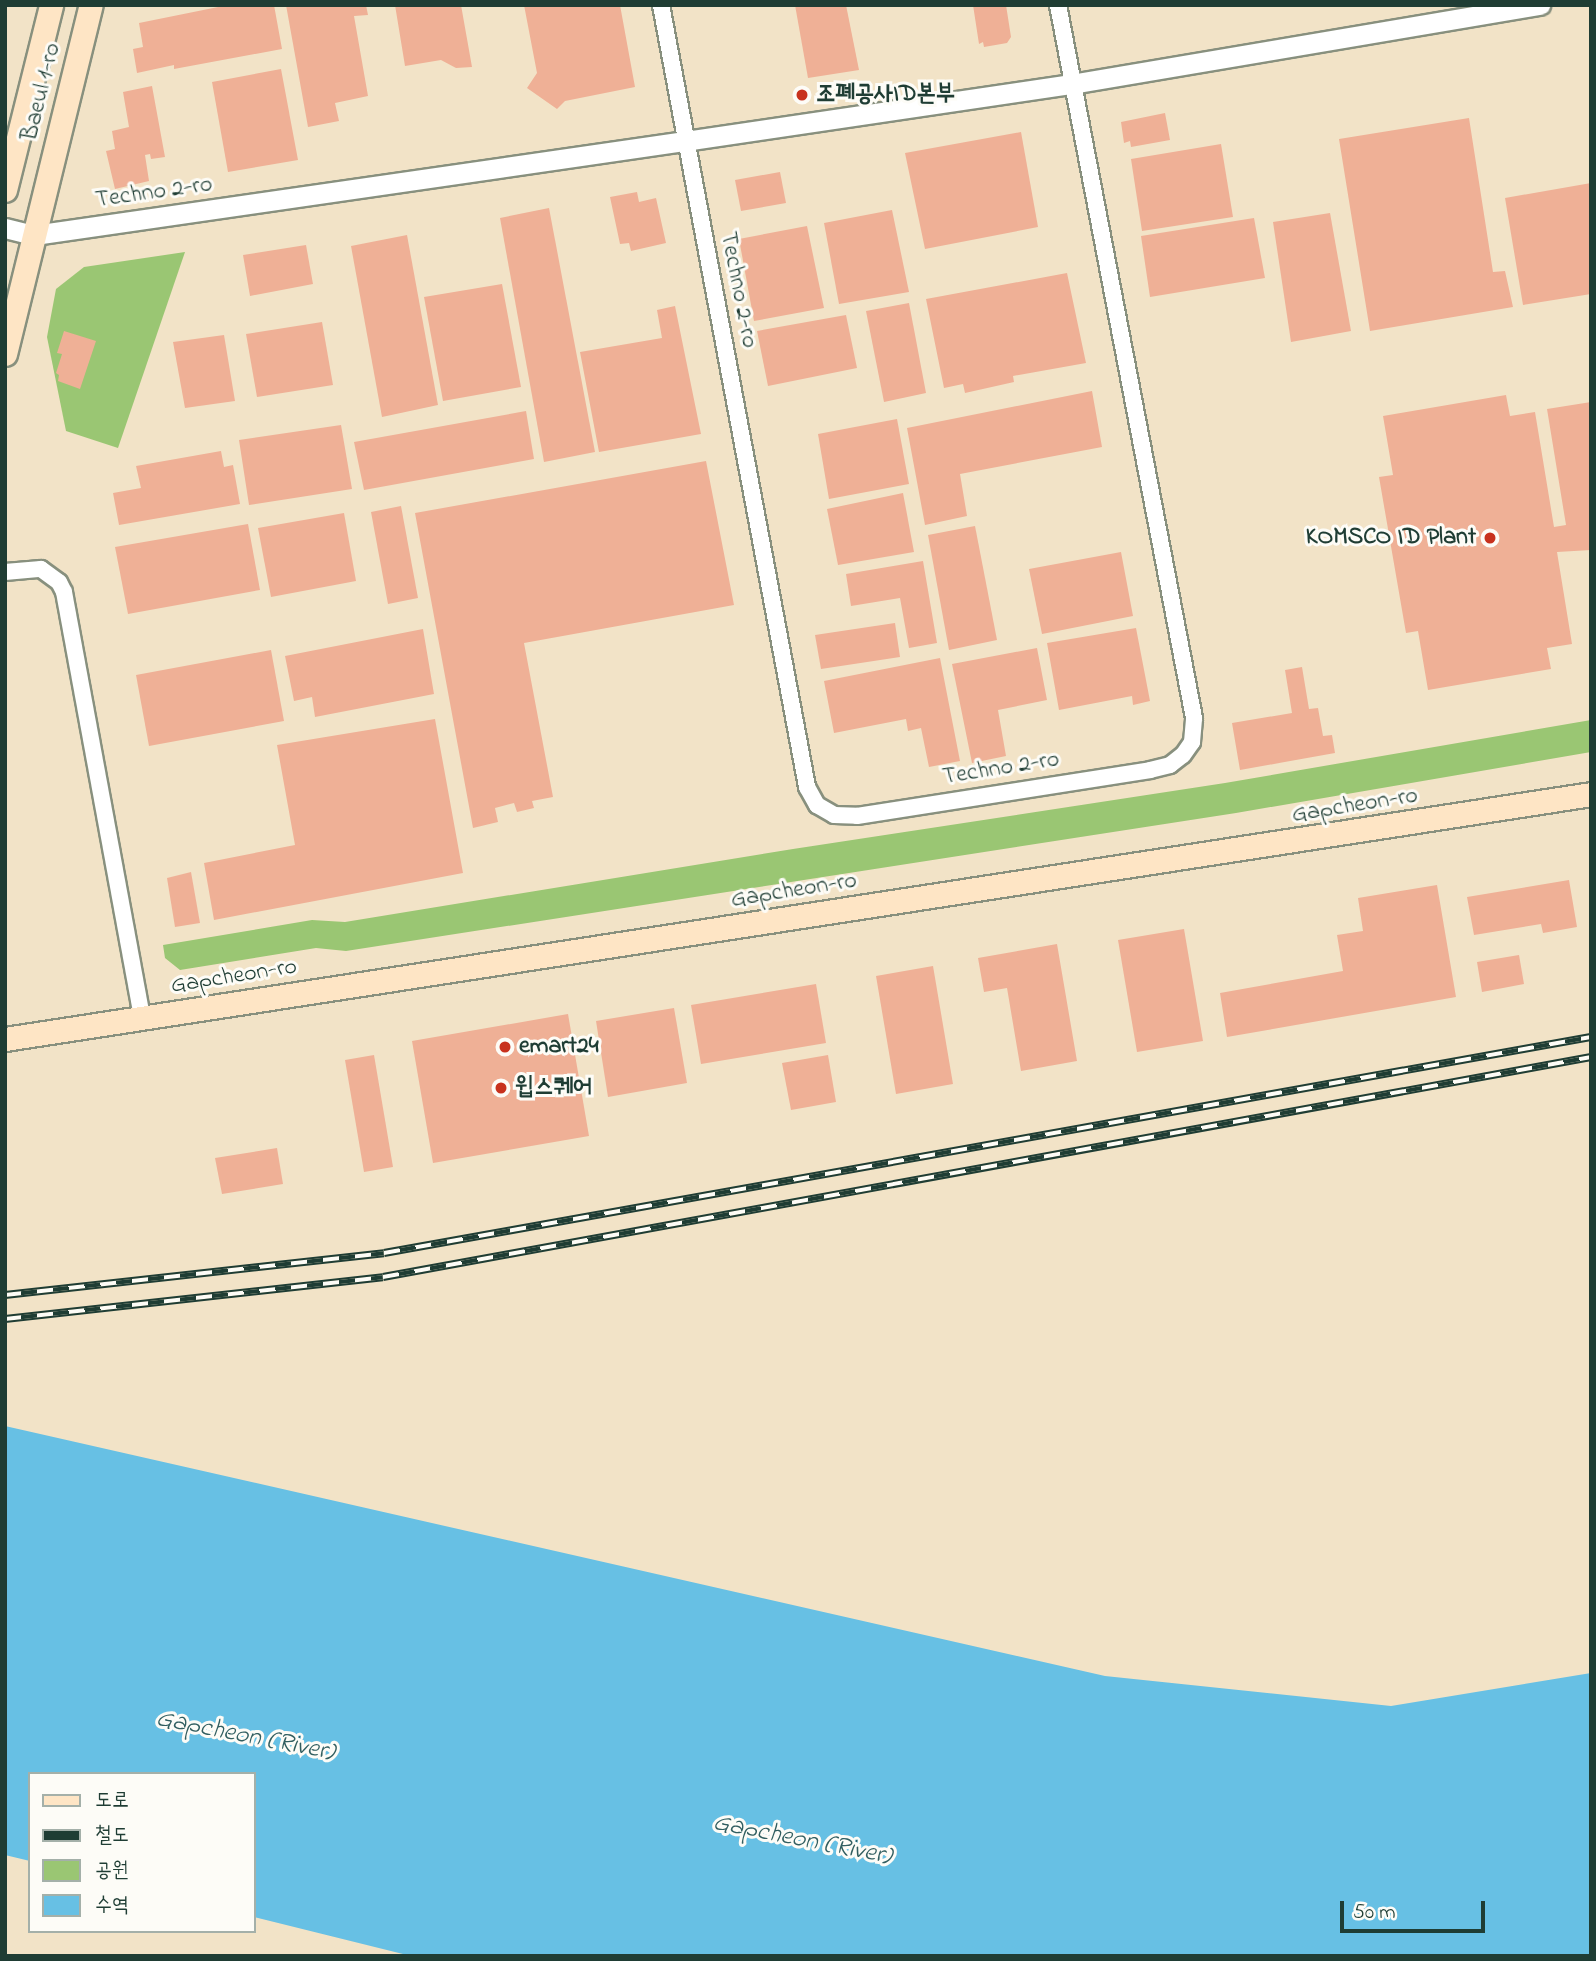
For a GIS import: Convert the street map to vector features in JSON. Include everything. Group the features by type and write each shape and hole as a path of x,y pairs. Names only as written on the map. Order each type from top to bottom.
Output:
{"main road":[{"name":"Baeul 1-ro","path":"5,190 51,5"},
{"name":"Baeul 1-ro","path":"5,354 91,5"},
{"name":"Gapcheon-ro","path":"5,1039 1591,794"}],"street":[{"name":"Techno 2-ro","path":"661,5 807,787 817,805 834,815 857,816 1150,770 1170,765 1183,755 1192,742 1194,718 1058,5"},
{"name":"Techno 2-ro","path":"5,228 34,235 685,141 1071,84 1540,5"},
{"path":"5,572 41,569 59,582 64,592 142,1017"}],"green space":[{"path":"185,252 118,448 66,431 47,337 56,289 84,267"},
{"path":"1591,720 1591,752 1236,813 346,951 316,948 180,970 165,958 163,945 312,920 345,922 793,849 1225,783"}],"water":[{"name":"Gapcheon (River)","path":"5,1426 1105,1676 1391,1706 1591,1673 1591,1956 411,1956 256,1917 256,1772 28,1772 28,1861 5,1855"}],"building":[{"path":"228,5 274,5 282,49 137,73 133,49 143,47 139,23"},
{"path":"286,5 366,5 368,15 354,16 368,96 335,103 339,121 308,127"},
{"path":"395,5 461,5 472,67 456,68 441,60 405,66"},
{"path":"524,5 620,5 635,87 565,101 557,109 527,88 537,73"},
{"path":"795,5 846,5 859,70 808,78"},
{"path":"973,5 1006,5 1011,37 1007,43 984,47 983,42 979,44"},
{"path":"281,69 298,160 228,172 212,82"},
{"path":"152,86 165,157 151,159 150,154 145,155 149,181 115,189 106,151 115,149 112,131 129,127 123,92"},
{"path":"1165,113 1170,140 1131,147 1130,141 1124,143 1121,122"},
{"path":"1469,118 1493,272 1505,271 1513,307 1370,331 1339,139"},
{"path":"1021,132 1038,227 925,249 905,153"},
{"path":"1221,144 1233,217 1142,231 1131,159"},
{"path":"780,172 786,203 741,211 735,180"},
{"path":"1591,183 1591,294 1523,305 1505,198"},
{"path":"637,192 639,202 656,198 666,243 631,251 629,243 620,244 610,197"},
{"path":"549,208 595,452 544,462 500,218"},
{"path":"892,210 909,292 839,304 824,223"},
{"path":"1330,213 1351,331 1291,342 1273,222"},
{"path":"1254,218 1265,278 1150,297 1141,236"},
{"path":"807,226 824,308 754,321 739,239"},
{"path":"407,235 438,405 382,417 351,246"},
{"path":"306,245 313,284 250,296 243,255"},
{"path":"1067,273 1086,363 1013,376 1014,382 965,393 963,384 944,388 926,299"},
{"path":"502,284 521,387 443,401 424,297"},
{"path":"909,303 926,393 884,402 866,311"},
{"path":"675,306 701,434 599,452 580,352 662,338 657,310"},
{"path":"846,315 857,368 768,386 757,331"},
{"path":"322,322 333,385 257,397 246,334"},
{"path":"64,331 96,341 80,389 58,381 59,375 56,373 62,354 57,353"},
{"path":"224,335 235,401 185,408 173,342"},
{"path":"1092,391 1102,447 960,474 967,516 925,525 907,428"},
{"name":"KOMSCO ID Plant","path":"1506,395 1510,416 1535,412 1554,527 1566,525 1547,409 1591,402 1591,550 1557,552 1572,644 1547,648 1551,669 1428,690 1418,631 1406,633 1379,477 1393,475 1383,416"},
{"path":"526,411 534,459 364,490 354,442"},
{"path":"897,419 909,484 829,499 818,434"},
{"path":"341,425 352,489 249,505 239,440"},
{"path":"221,451 224,467 233,465 240,504 119,525 113,493 141,488 136,466"},
{"path":"706,461 734,605 524,643 553,797 532,801 534,808 517,812 514,803 495,808 498,822 473,828 415,513"},
{"path":"903,493 914,552 838,565 827,509"},
{"path":"401,506 418,598 388,604 371,512"},
{"path":"344,513 356,581 271,597 258,528"},
{"path":"248,524 260,590 128,614 115,547"},
{"path":"975,526 997,640 949,650 928,535"},
{"path":"1121,552 1133,616 1042,634 1029,569"},
{"path":"923,561 937,643 909,648 900,598 851,606 846,574"},
{"path":"895,623 900,657 821,669 815,635"},
{"path":"1136,628 1150,701 1133,705 1132,696 1059,710 1047,643"},
{"path":"423,629 434,694 315,717 312,697 294,701 285,656"},
{"path":"1037,648 1047,700 998,710 1006,756 972,763 952,664"},
{"path":"271,650 284,721 149,746 136,675"},
{"path":"940,658 960,761 929,767 921,728 908,731 906,719 834,733 824,681"},
{"path":"1302,667 1309,709 1318,708 1323,736 1332,735 1335,753 1240,770 1232,723 1292,713 1285,670"},
{"path":"435,719 463,873 214,920 204,863 295,845 277,745"},
{"path":"191,872 200,923 175,927 167,878"},
{"path":"1569,880 1577,927 1543,933 1541,924 1474,935 1467,897"},
{"path":"1437,885 1456,997 1227,1037 1220,993 1343,971 1337,935 1363,931 1358,898"},
{"path":"1184,929 1203,1041 1137,1052 1118,940"},
{"path":"1057,944 1077,1061 1021,1071 1007,988 984,992 978,958"},
{"path":"1519,955 1524,984 1482,992 1477,962"},
{"path":"933,966 953,1084 896,1094 876,976"},
{"path":"816,984 826,1043 701,1064 691,1005"},
{"path":"674,1008 687,1083 608,1097 596,1021"},
{"name":"윕스퀘어","path":"568,1014 589,1136 433,1163 412,1041"},
{"path":"374,1055 393,1167 364,1172 345,1060"},
{"path":"828,1055 836,1102 791,1110 782,1063"},
{"path":"277,1148 283,1184 222,1194 215,1158"}],"railway":[{"path":"5,1295 384,1253 1591,1037"},
{"path":"5,1319 383,1277 1591,1057"}],"place":[{"name":"조폐공사ID본부","path":"802,95"},
{"name":"KOMSCO ID Plant","path":"1490,538"},
{"name":"emart24","path":"505,1047"},
{"name":"윕스퀘어","path":"501,1088"}]}
